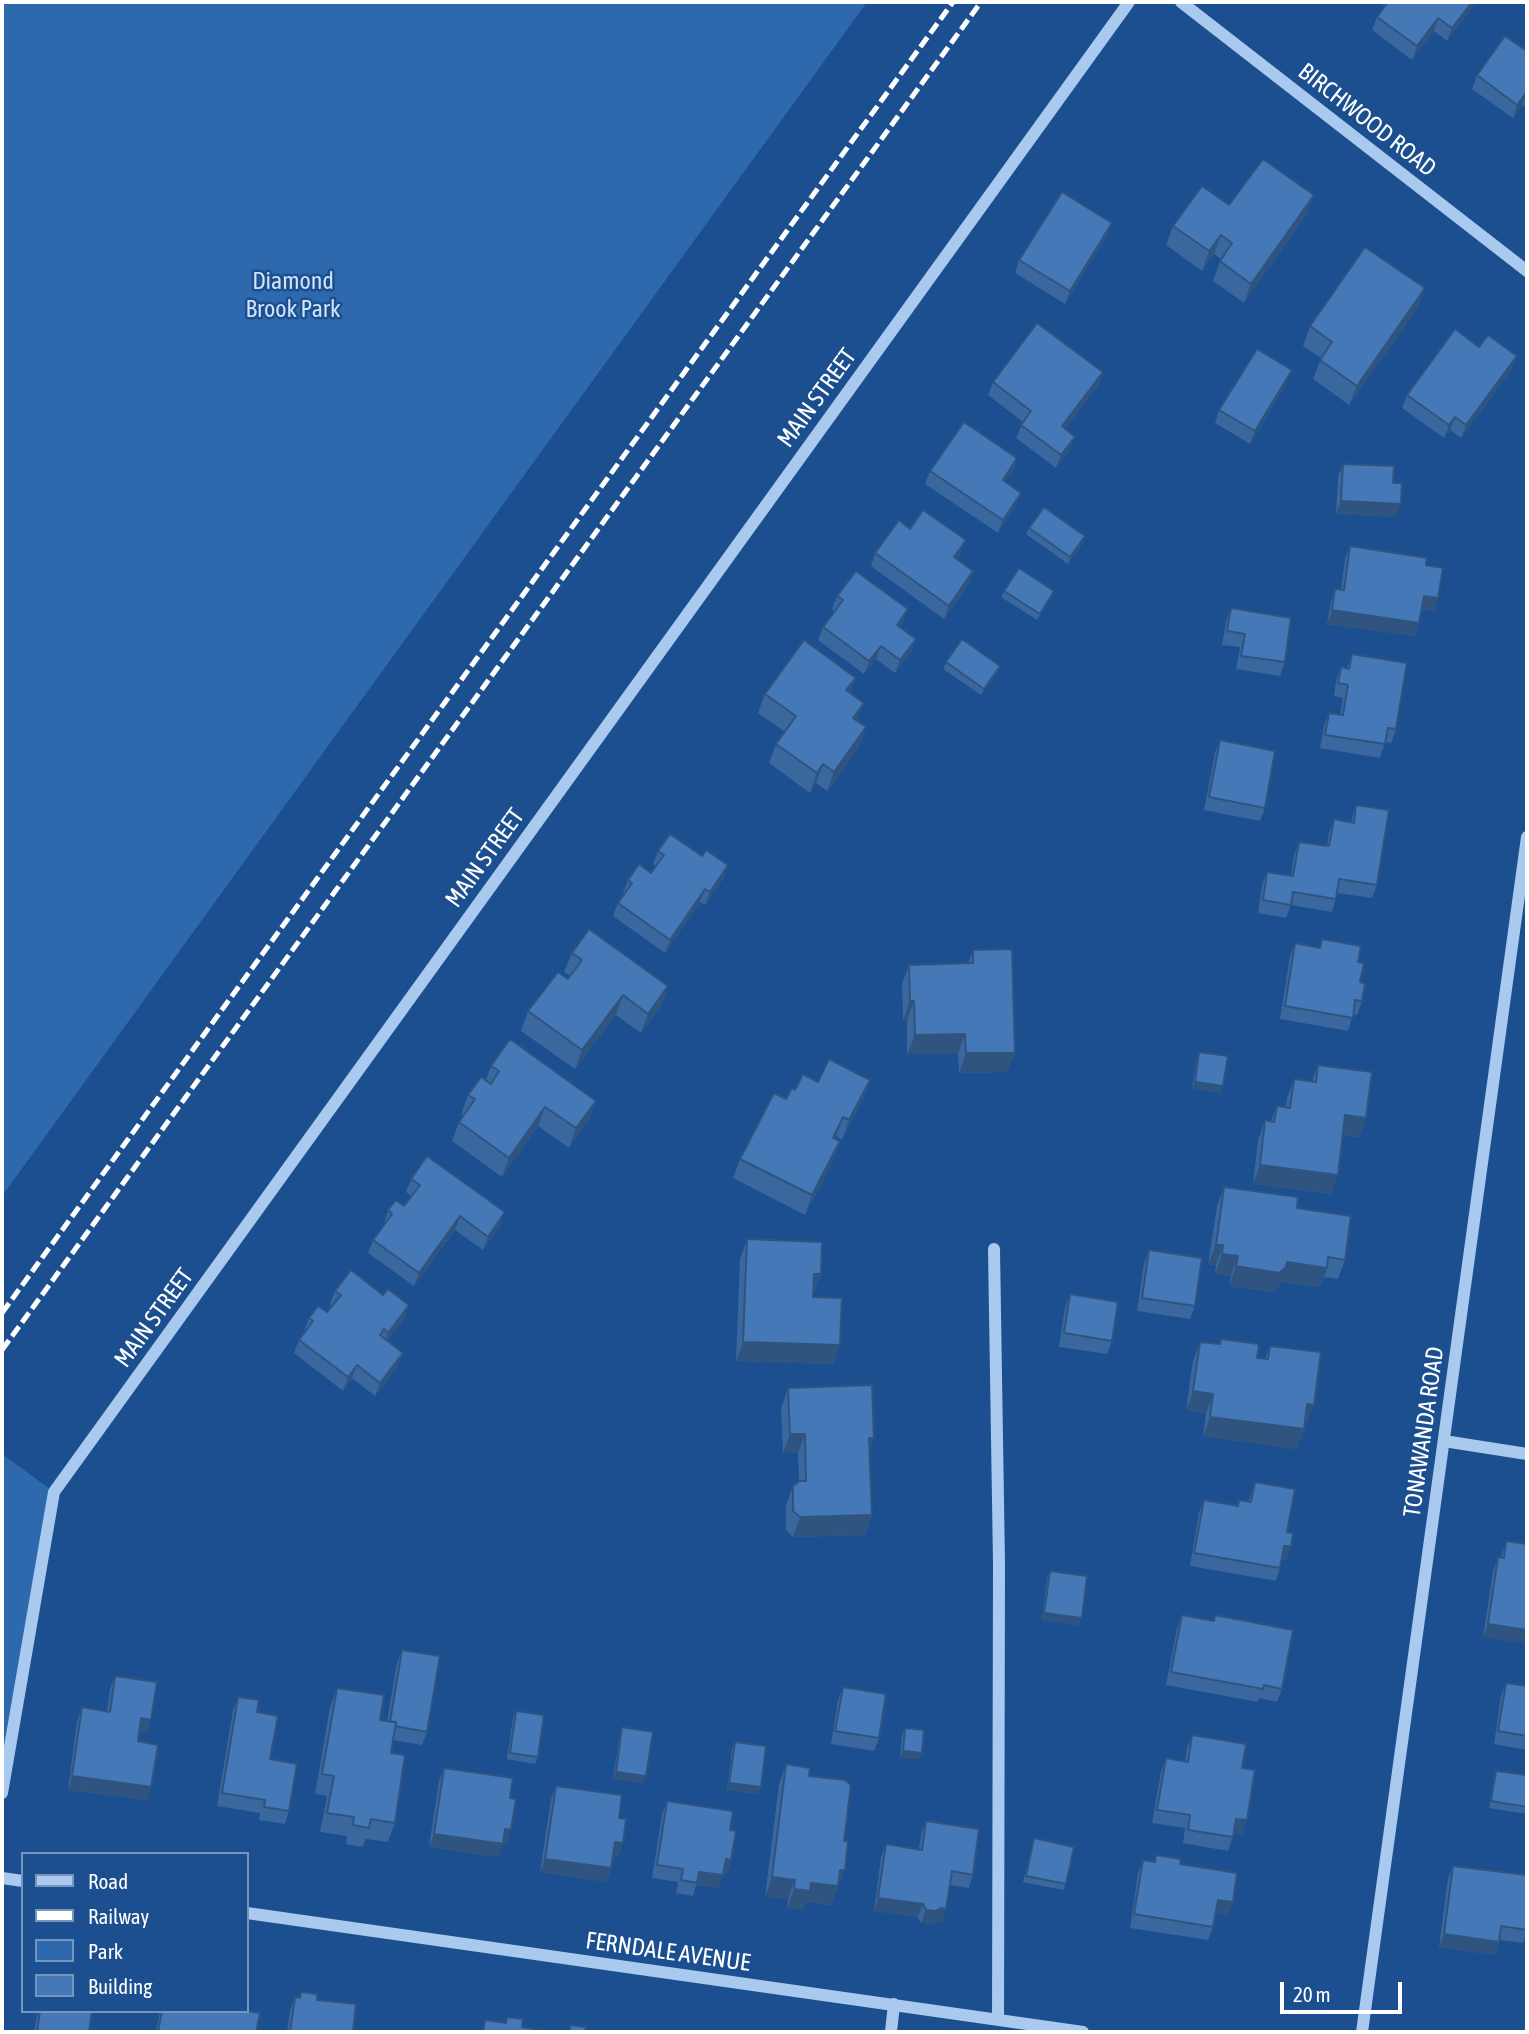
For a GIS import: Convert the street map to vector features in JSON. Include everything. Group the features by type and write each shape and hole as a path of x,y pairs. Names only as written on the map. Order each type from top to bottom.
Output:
{"street":[{"name":"MAIN STREET","path":"2,1793 54,1492 1129,2"},
{"name":"BIRCHWOOD ROAD","path":"1181,2 1527,271"},
{"name":"TONAWANDA ROAD","path":"1362,2032 1527,837"},
{"path":"994,1249 999,1564 998,2020"},
{"path":"1444,1441 1527,1454"},
{"path":"2,1878 21,1881"},
{"name":"FERNDALE AVENUE","path":"248,1913 1083,2032"},
{"path":"891,2032 894,2004"}],"green space":[{"name":"Diamond Brook Park","path":"2,2 867,2 2,1196"},
{"path":"2,1454 54,1492 2,1793"}],"building":[{"path":"1388,2 1472,2 1452,28 1438,18 1417,46 1377,17"},
{"path":"1505,36 1527,51 1527,92 1517,105 1477,75"},
{"path":"1263,159 1314,195 1251,284 1220,261 1232,243 1221,235 1209,251 1173,226 1202,186 1229,205"},
{"path":"1062,192 1112,223 1070,291 1019,260"},
{"path":"1365,247 1425,288 1357,386 1320,360 1332,342 1310,326"},
{"path":"1037,323 1103,372 1062,426 1075,437 1061,455 1021,425 1031,411 993,382"},
{"path":"1455,329 1479,347 1488,335 1517,356 1466,425 1455,417 1449,425 1407,395"},
{"path":"1257,349 1292,370 1255,431 1219,410"},
{"path":"964,422 1017,458 1003,480 1021,493 1003,520 930,471"},
{"path":"1343,464 1394,466 1393,483 1402,483 1401,504 1341,501"},
{"path":"1044,507 1085,536 1070,557 1029,528"},
{"path":"923,510 966,540 954,557 973,571 949,606 875,553 899,520 910,529"},
{"path":"1350,546 1427,558 1426,565 1443,568 1438,598 1424,596 1419,623 1332,610 1335,589 1344,590"},
{"path":"1019,568 1054,591 1040,614 1004,591"},
{"path":"856,571 908,609 897,625 916,639 900,660 881,646 869,661 823,627 843,600 837,596"},
{"path":"1231,608 1291,618 1285,662 1241,656 1245,634 1227,631"},
{"path":"962,639 1000,666 984,689 946,662"},
{"path":"804,640 856,678 846,690 864,703 853,718 866,727 834,772 823,764 817,773 776,744 796,716 765,694"},
{"path":"1352,654 1407,663 1396,729 1388,728 1385,744 1325,735 1329,713 1343,715 1348,685 1338,683 1341,667 1349,669"},
{"path":"1220,740 1275,751 1265,808 1209,797"},
{"path":"1356,805 1389,810 1377,885 1339,879 1336,899 1293,892 1291,905 1263,900 1267,872 1293,876 1299,842 1329,846 1334,819 1354,823"},
{"path":"670,834 702,856 706,850 728,865 710,892 705,889 670,940 618,903 632,883 628,880 639,864 651,873 664,855 658,851"},
{"path":"589,929 668,986 648,1014 623,995 582,1050 528,1011 558,972 568,979 582,960 572,953"},
{"path":"1322,939 1361,946 1358,962 1364,963 1360,982 1365,984 1362,1001 1355,1000 1353,1018 1285,1006 1295,943 1320,948"},
{"path":"1012,949 1015,1053 966,1053 965,1034 915,1035 909,965 973,963 973,950"},
{"path":"510,1039 596,1101 576,1128 545,1107 509,1158 459,1122 475,1099 468,1095 481,1077 491,1084 499,1071 491,1066"},
{"path":"1199,1052 1228,1056 1223,1086 1195,1082"},
{"path":"829,1059 870,1080 849,1120 843,1117 833,1138 840,1141 812,1195 740,1159 774,1093 786,1099 792,1088 795,1090 803,1074 818,1082"},
{"path":"1318,1065 1372,1072 1366,1118 1345,1115 1338,1175 1260,1165 1265,1120 1274,1122 1277,1106 1290,1108 1294,1079 1316,1082"},
{"path":"427,1156 505,1212 488,1237 460,1216 419,1273 373,1240 392,1214 388,1210 396,1200 404,1206 420,1185 411,1179"},
{"path":"1224,1187 1298,1197 1297,1208 1351,1216 1345,1260 1328,1257 1327,1268 1287,1262 1286,1267 1279,1273 1236,1266 1238,1256 1222,1254 1223,1245 1216,1245"},
{"path":"747,1239 822,1242 821,1274 814,1274 813,1297 842,1298 840,1345 743,1342"},
{"path":"1149,1250 1202,1258 1195,1306 1142,1298"},
{"path":"351,1270 383,1295 388,1289 409,1305 388,1333 384,1329 380,1335 403,1353 380,1383 357,1365 348,1377 299,1340 313,1321 309,1318 318,1306 327,1312 341,1295 335,1291"},
{"path":"1070,1294 1118,1302 1112,1341 1064,1333"},
{"path":"1221,1339 1259,1344 1257,1358 1268,1359 1270,1346 1321,1352 1314,1405 1307,1404 1304,1429 1210,1417 1213,1394 1193,1391 1200,1342 1220,1344"},
{"path":"872,1385 874,1438 869,1438 872,1515 800,1517 793,1511 793,1486 800,1481 806,1481 805,1434 790,1434 788,1388"},
{"path":"1255,1482 1295,1489 1287,1532 1293,1533 1291,1546 1284,1546 1280,1568 1194,1553 1204,1500 1238,1506 1239,1500 1251,1502"},
{"path":"1506,1541 1527,1544 1527,1630 1488,1624 1498,1557 1504,1558"},
{"path":"1050,1571 1087,1576 1082,1618 1044,1613"},
{"path":"1182,1615 1214,1621 1215,1615 1293,1630 1282,1689 1264,1685 1263,1689 1171,1672"},
{"path":"402,1650 440,1656 427,1732 395,1726 396,1722 390,1722"},
{"path":"115,1676 157,1682 151,1720 141,1718 138,1741 158,1745 151,1787 72,1776 82,1707 110,1712"},
{"path":"1506,1683 1527,1686 1527,1736 1498,1731"},
{"path":"843,1687 886,1694 879,1738 835,1731"},
{"path":"337,1688 384,1695 380,1720 396,1722 391,1753 405,1755 395,1823 371,1819 369,1828 353,1825 354,1817 327,1813 334,1776 322,1774"},
{"path":"238,1697 259,1700 257,1712 278,1716 270,1759 297,1764 289,1811 264,1807 265,1800 222,1793"},
{"path":"516,1711 544,1715 538,1757 510,1753"},
{"path":"622,1727 653,1732 646,1776 616,1772"},
{"path":"905,1728 924,1730 922,1753 903,1751"},
{"path":"1192,1735 1246,1744 1242,1768 1255,1770 1247,1820 1236,1819 1233,1837 1188,1830 1190,1815 1157,1810 1166,1758 1188,1762"},
{"path":"735,1742 766,1746 761,1787 729,1783"},
{"path":"786,1764 810,1768 809,1776 845,1780 851,1785 844,1841 848,1841 845,1870 840,1870 838,1886 811,1883 810,1891 794,1889 795,1880 772,1877"},
{"path":"444,1768 513,1778 510,1798 516,1799 511,1830 505,1829 503,1844 434,1834"},
{"path":"1496,1771 1527,1775 1527,1807 1491,1801"},
{"path":"556,1786 622,1795 619,1818 626,1819 623,1843 615,1842 611,1868 545,1859"},
{"path":"667,1801 733,1811 730,1830 736,1831 731,1860 726,1859 723,1875 699,1872 697,1883 681,1880 683,1869 657,1865"},
{"path":"926,1821 979,1829 973,1875 952,1871 946,1909 926,1910 923,1904 878,1898 886,1844 922,1850"},
{"path":"1034,1838 1074,1847 1066,1884 1026,1876"},
{"path":"1156,1855 1181,1859 1180,1864 1237,1873 1233,1902 1218,1900 1213,1927 1134,1914 1143,1860 1155,1862"},
{"path":"1453,1866 1527,1875 1527,1930 1501,1926 1499,1942 1444,1934"},
{"path":"301,1992 317,1994 317,2000 356,2004 353,2031 357,2032 290,2032 295,1997 300,1998"},
{"path":"40,2013 92,2013 89,2032 37,2032"},
{"path":"162,2013 260,2013 256,2032 158,2032"},
{"path":"507,2017 523,2019 522,2027 551,2032 483,2032 485,2020 506,2023"},
{"path":"570,2025 586,2027 585,2032 570,2032"}],"railway":[{"path":"2,1313 953,2"},
{"path":"2,1350 981,2"}]}
